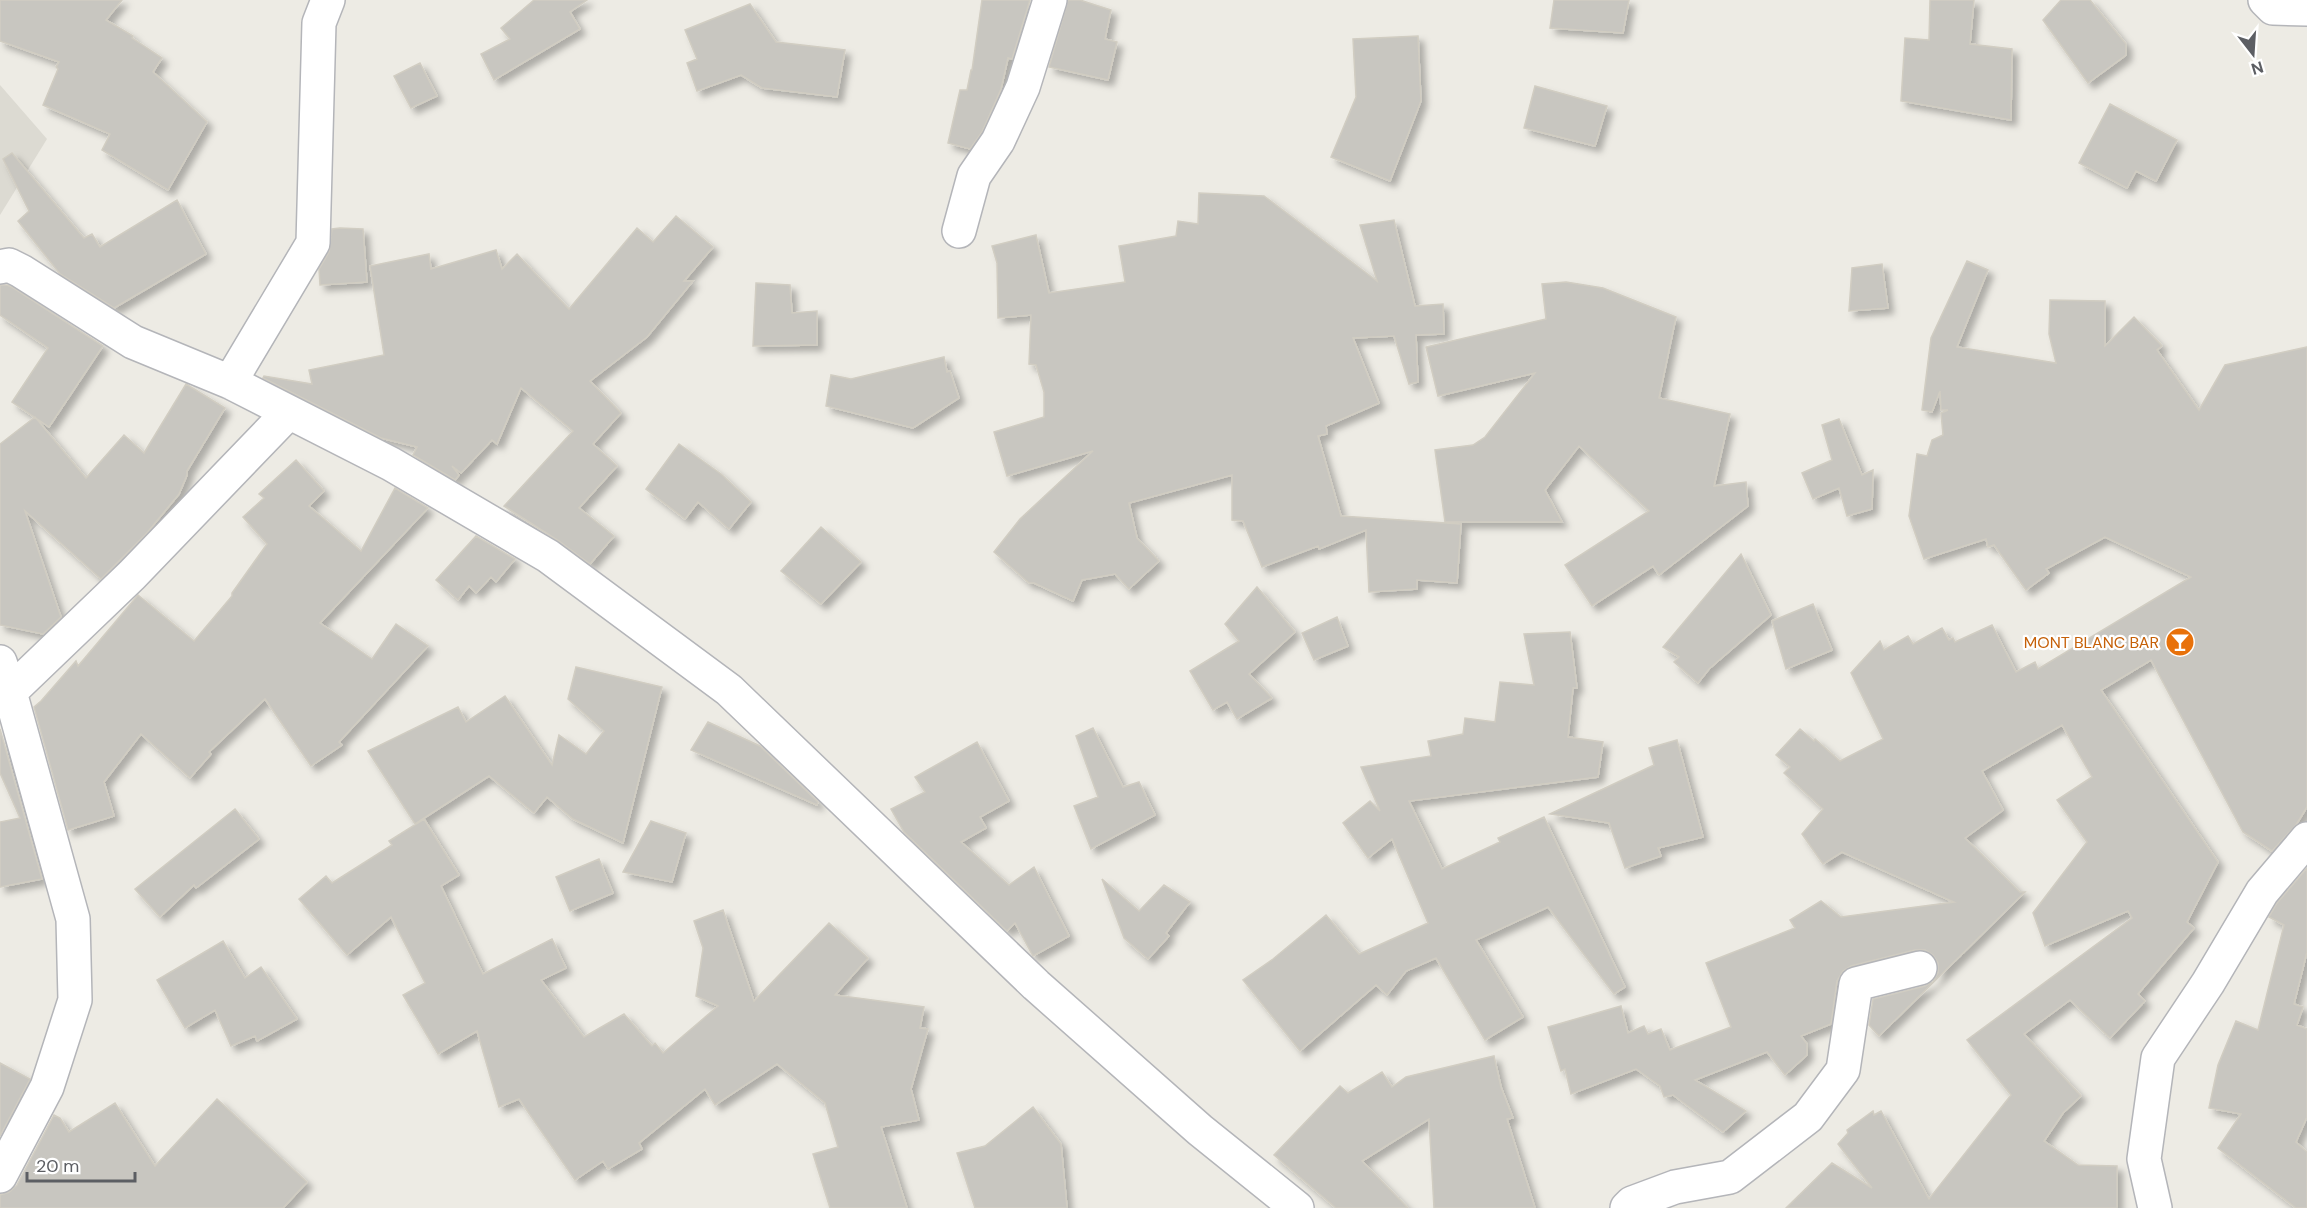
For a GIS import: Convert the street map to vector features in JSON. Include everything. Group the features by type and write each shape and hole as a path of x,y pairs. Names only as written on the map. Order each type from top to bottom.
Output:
{"street":[{"path":"230,382 313,243 319,23 328,0"},
{"path":"959,231 974,176 998,141 1023,87 1050,0"},
{"path":"2265,0 2273,8 2307,9"},
{"path":"0,267 9,265 21,271 133,342 230,382 391,465 548,556 729,690 1036,985 1200,1130 1297,1208"},
{"path":"0,1176 47,1087 75,1000 73,920 5,677 132,575 288,412"},
{"path":"2155,1208 2144,1159 2158,1058 2208,983 2262,892 2307,839"},
{"path":"1627,1208 1632,1203 1675,1187 1730,1177 1808,1117 1843,1070 1856,984 1920,968"}],"shaded area":[{"path":"0,85 47,139 0,215"}],"building":[{"path":"0,0 122,0 106,20 133,36 132,38 162,58 153,72 207,122 168,190 102,150 110,134 43,105 59,62 0,41"},
{"path":"534,0 587,0 570,12 580,29 494,80 481,54 510,39 501,28"},
{"path":"982,0 1030,0 1012,59 1008,58 1001,89 982,132 970,149 948,143 960,90 967,90 972,70"},
{"path":"1068,0 1080,0 1111,10 1105,39 1117,42 1108,80 1049,67"},
{"path":"1554,0 1629,0 1623,33 1550,28"},
{"path":"1930,0 1974,0 1970,44 2012,49 2011,120 1901,101 1905,38 1929,40"},
{"path":"2061,0 2090,0 2126,44 2126,55 2088,83 2043,20"},
{"path":"750,4 776,42 845,50 837,97 762,88 741,75 697,91 687,63 697,59 685,30"},
{"path":"1418,36 1421,101 1390,181 1331,157 1356,97 1353,39"},
{"path":"420,63 437,96 411,108 394,76"},
{"path":"1535,86 1607,106 1595,146 1524,128"},
{"path":"2110,104 2177,140 2156,181 2136,171 2127,188 2079,163"},
{"path":"12,153 84,238 92,234 100,247 177,200 206,254 114,308 60,274 18,221 29,211 3,159"},
{"path":"1199,193 1264,196 1377,281 1360,225 1394,220 1415,306 1443,304 1444,334 1416,335 1418,382 1409,384 1394,336 1353,338 1379,403 1326,426 1327,434 1318,436 1341,516 1461,524 1457,583 1417,580 1417,589 1369,592 1366,530 1319,549 1318,546 1262,567 1243,521 1232,520 1232,475 1129,503 1137,538 1159,561 1129,589 1115,574 1082,580 1073,601 1034,583 1029,583 994,552 1020,519 1093,451 1007,476 994,432 1044,417 1044,392 1036,365 1029,364 1031,315 998,318 997,263 992,246 1036,235 1049,293 1125,282 1119,246 1176,236 1178,221 1198,224"},
{"path":"676,216 713,247 684,281 693,281 647,337 590,381 621,413 593,444 617,466 579,508 614,536 590,564 504,506 573,431 521,388 497,444 492,440 461,473 452,466 459,475 455,480 413,455 417,447 381,438 263,378 264,376 312,384 309,370 384,355 370,266 429,254 431,269 496,250 502,269 517,254 569,309 637,228 653,242"},
{"path":"332,229 363,229 367,282 320,285 319,269 329,252"},
{"path":"1967,261 1988,270 1957,347 2056,363 2049,334 2050,300 2105,301 2105,346 2134,317 2162,346 2157,350 2199,410 2225,365 2307,347 2307,807 2296,825 2272,851 2243,832 2151,660 2101,690 2218,862 2187,922 2194,928 2138,994 2145,1001 2110,1038 2070,1000 2024,1034 2081,1096 2063,1113 2044,1141 2078,1165 2117,1166 2117,1208 1786,1208 1832,1163 1872,1188 1838,1144 1848,1133 1847,1130 1873,1111 1874,1115 1881,1111 1929,1199 2011,1095 1967,1040 2132,918 2128,911 2045,946 2033,913 2087,842 2057,800 2092,777 2062,725 1982,771 2003,810 1965,838 2020,892 2025,892 1879,1036 1869,1025 1873,999 1933,982 1938,973 1938,963 1933,955 1925,950 1915,950 1851,966 1843,971 1837,981 1831,1024 1801,1036 1807,1044 1807,1055 1785,1075 1767,1052 1695,1080 1746,1111 1723,1132 1673,1095 1664,1097 1660,1086 1636,1069 1571,1094 1565,1069 1561,1071 1548,1027 1621,1006 1628,1033 1644,1026 1648,1034 1661,1029 1670,1050 1731,1027 1706,963 1795,928 1790,920 1821,901 1841,917 1954,902 1842,852 1823,864 1802,834 1823,809 1784,773 1790,767 1776,755 1800,729 1840,761 1883,739 1851,673 1880,641 1884,650 1908,636 1913,644 1942,628 1949,640 1953,638 1955,642 1992,625 2016,672 2035,662 2038,669 2191,577 2105,537 2046,569 2049,573 2026,590 1994,545 1988,547 1986,539 1924,559 1909,516 1917,454 1927,456 1932,440 1943,435 1941,413 1948,410 1941,410 1940,391 1932,412 1922,410 1931,338"},
{"path":"1882,264 1888,308 1849,311 1852,268"},
{"path":"1566,282 1603,288 1676,317 1659,398 1730,414 1714,486 1746,482 1748,506 1659,575 1653,566 1592,606 1565,565 1649,511 1579,446 1545,490 1562,522 1445,522 1435,450 1473,445 1485,437 1535,373 1438,396 1426,347 1546,319 1542,284"},
{"path":"756,283 790,285 792,313 817,311 817,345 753,346"},
{"path":"0,285 12,287 103,346 49,427 12,402 48,348 0,315"},
{"path":"944,357 947,372 950,371 959,398 913,428 826,406 831,375 851,379"},
{"path":"186,384 225,408 187,471 179,494 146,534 101,579 25,511 61,617 43,634 0,625 0,444 35,417 86,478 124,435 144,453"},
{"path":"1839,419 1862,475 1873,470 1872,509 1847,516 1839,488 1813,499 1802,473 1832,460 1822,425"},
{"path":"679,444 721,474 751,502 729,529 698,502 685,519 646,489"},
{"path":"296,460 324,491 309,506 361,551 395,488 428,508 320,623 372,659 396,624 428,646 339,742 342,745 311,766 265,699 209,752 211,754 190,778 141,734 104,782 114,816 68,830 34,707 76,661 78,666 138,595 194,641 232,596 267,544 243,517 264,498 259,494"},
{"path":"821,527 861,562 821,604 781,571"},
{"path":"476,536 515,559 496,582 491,577 476,593 469,586 458,600 436,580"},
{"path":"1741,554 1771,615 1709,669 1698,683 1674,662 1679,657 1663,647"},
{"path":"1257,587 1295,632 1249,674 1272,698 1237,719 1227,702 1213,710 1190,671 1239,641 1225,624"},
{"path":"1813,604 1832,650 1786,669 1772,621"},
{"path":"1337,617 1348,646 1314,660 1302,633"},
{"path":"1570,632 1577,688 1573,688 1568,737 1603,742 1598,777 1409,801 1442,869 1500,842 1498,838 1544,817 1625,987 1614,994 1548,907 1476,940 1523,1017 1485,1040 1436,958 1406,971 1387,995 1376,985 1300,1051 1243,980 1273,959 1326,915 1359,954 1428,923 1392,839 1368,858 1343,823 1370,801 1380,811 1361,767 1431,756 1428,741 1463,734 1465,718 1495,722 1500,682 1534,685 1524,634"},
{"path":"576,667 662,687 623,843 573,819 547,797 534,813 489,776 415,824 368,751 458,707 466,722 505,696 552,765 559,735 586,754 604,731 568,699"},
{"path":"708,722 760,746 818,802 817,805 691,750"},
{"path":"1093,728 1123,787 1139,782 1155,815 1091,849 1074,806 1098,797 1076,736"},
{"path":"0,729 42,879 0,887 0,822 20,818 0,773"},
{"path":"1677,740 1703,837 1658,848 1661,856 1625,868 1609,823 1550,814 1654,765 1649,748"},
{"path":"977,742 1009,801 980,817 986,828 961,842 1009,885 1034,867 1069,936 1033,956 1015,923 1007,931 904,832 891,809 925,792 915,777"},
{"path":"235,809 259,839 196,888 194,885 160,917 135,889"},
{"path":"424,819 459,875 441,886 483,974 552,939 566,968 541,980 584,1037 624,1014 652,1046 655,1043 663,1053 718,1006 696,996 703,948 694,921 723,910 754,1001 829,923 868,958 835,995 924,1007 920,1028 928,1029 911,1089 919,1120 881,1127 907,1208 830,1208 813,1154 838,1147 825,1103 777,1064 715,1105 705,1089 639,1143 642,1149 608,1169 603,1161 575,1180 519,1099 499,1107 477,1031 438,1054 403,995 425,983 391,917 347,955 299,899 326,876 332,883 392,845 389,841"},
{"path":"651,821 686,833 672,882 623,872"},
{"path":"599,859 613,893 570,911 556,877"},
{"path":"2307,868 2307,952 2294,1004 2303,1007 2297,1025 2307,1029 2307,1117 2296,1142 2307,1152 2307,1208 2296,1208 2218,1148 2241,1114 2209,1108 2218,1065 2236,1021 2258,1030 2284,925 2269,917 2277,903"},
{"path":"1102,879 1139,911 1164,885 1190,902 1166,933 1169,936 1148,959 1124,938"},
{"path":"223,941 245,978 261,967 297,1019 257,1041 255,1036 231,1046 215,1010 185,1028 157,980"},
{"path":"1494,1056 1501,1087 1513,1118 1507,1119 1535,1208 1434,1208 1429,1119 1362,1161 1408,1208 1336,1208 1274,1155 1340,1086 1348,1093 1382,1072 1392,1087 1406,1077"},
{"path":"0,1063 30,1079 0,1136"},
{"path":"217,1099 307,1182 283,1208 0,1208 0,1195 9,1192 17,1185 54,1115 60,1118 69,1132 115,1103 155,1166"},
{"path":"1033,1107 1061,1144 1067,1208 975,1208 957,1153 985,1146"}],"place":[{"name":"MONT BLANC BAR","path":"2180,642"}]}
